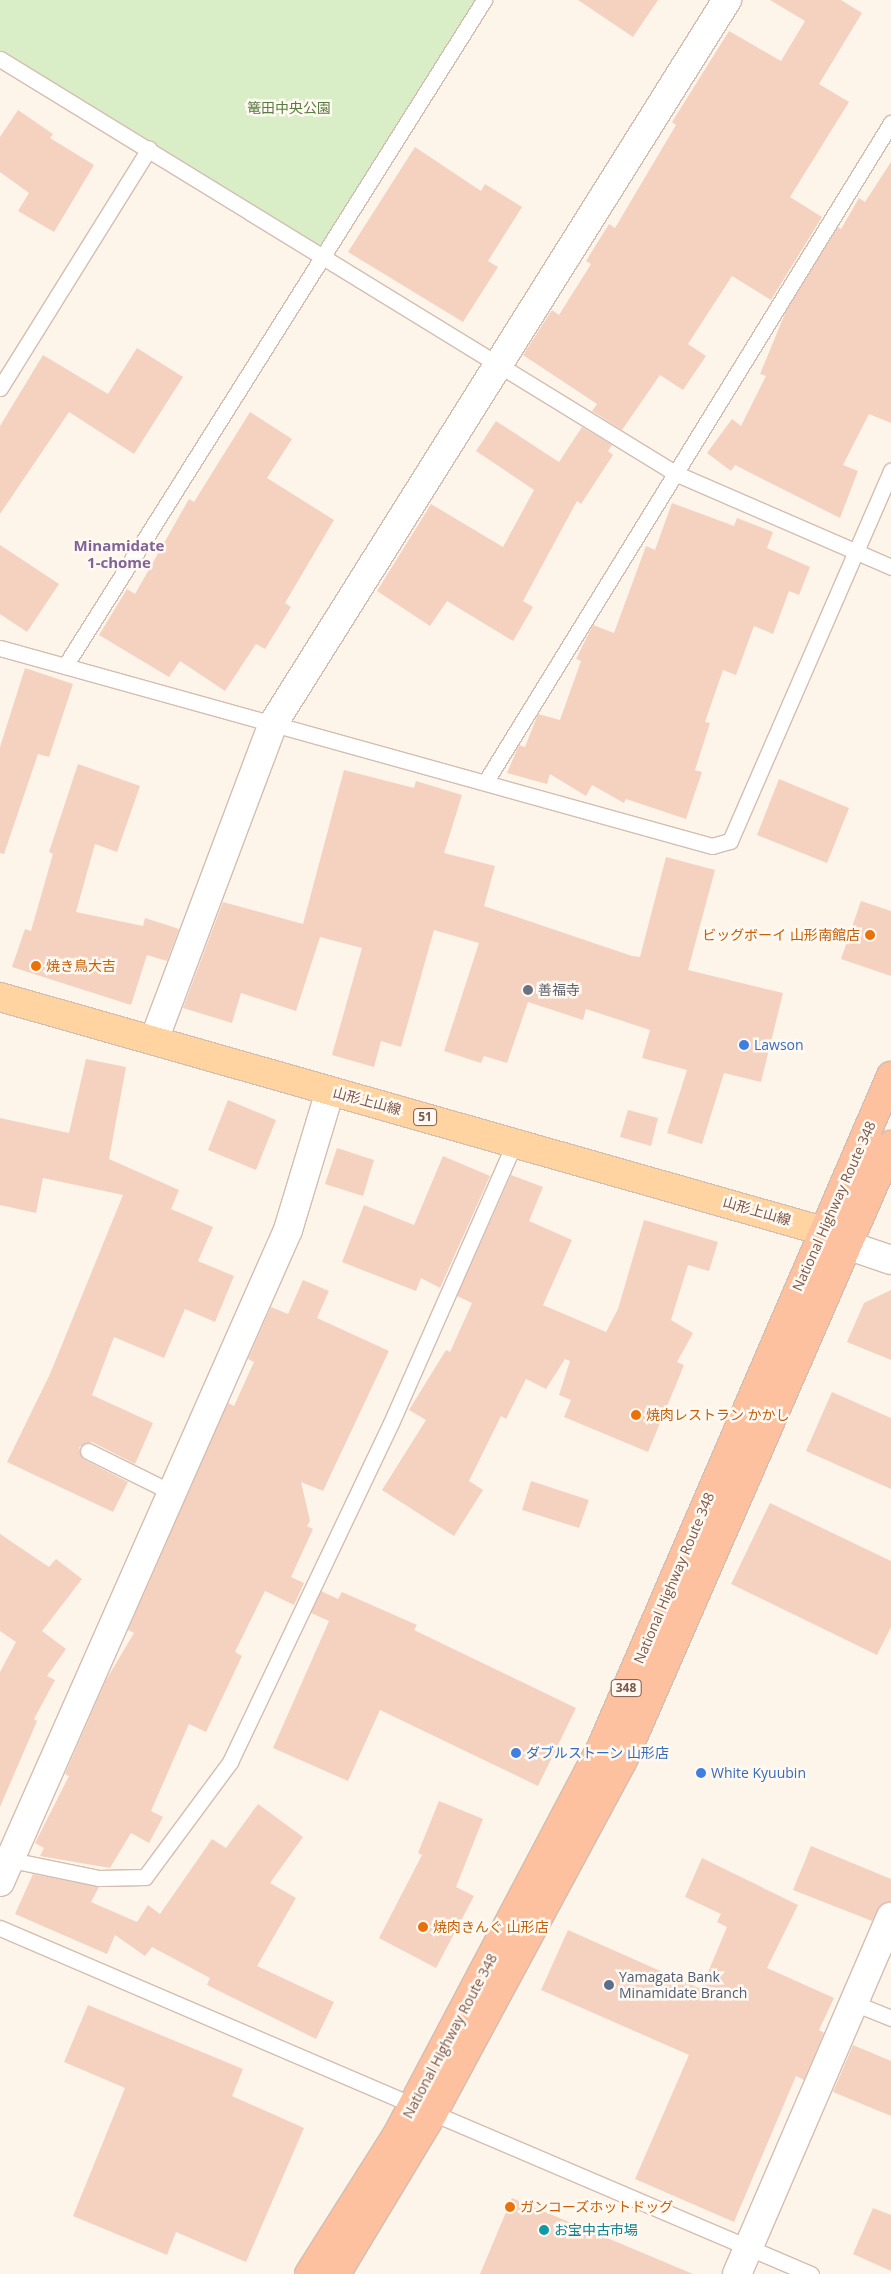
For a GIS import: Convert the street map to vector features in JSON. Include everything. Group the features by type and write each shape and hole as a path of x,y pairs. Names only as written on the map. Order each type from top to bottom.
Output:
{"highway":[{"name":"National Highway Route 348","path":"336,2274 423,2109 600,1748 891,1076"},
{"name":"National Highway Route 348","path":"309,2274 423,2109 623,1760 891,1145"}],"main road":[{"name":"山形上山線","path":"0,997 823,1230 847,1245"}],"street":[{"path":"154,1040 273,724 727,0"},
{"path":"5,1871 288,1230 330,1091"},
{"path":"847,1245 891,1260"},
{"path":"737,2274 891,1917"}],"lane":[{"path":"65,666 484,0"},
{"path":"0,59 149,149 496,366 675,473 891,567"},
{"path":"486,781 891,123"},
{"path":"0,388 149,149"},
{"path":"0,648 486,781 712,846 730,840 891,471"},
{"path":"5,1871 99,1878 145,1877 230,1762 391,1423 515,1142"},
{"path":"88,1451 173,1493"},
{"path":"0,1928 811,2274"},
{"path":"854,2003 891,2018"}],"green space":[{"name":"篭田中央公園","path":"0,0 484,0 323,257 0,59"}],"building":[{"path":"578,0 658,0 633,37"},
{"path":"770,0 841,0 862,13 819,84 849,102 790,197 822,217 771,300 732,276 688,344 706,356 683,390 660,375 622,430 592,411 597,404 523,355 552,310 559,315 591,264 586,261 609,224 615,228 676,125 672,122 729,31 781,61 805,21"},
{"path":"18,110 53,134 50,138 94,165 54,232 18,211 29,193 0,172 0,137"},
{"path":"415,147 481,191 485,184 522,207 488,261 498,267 463,322 348,252"},
{"path":"891,162 891,423 869,414 843,465 858,471 840,518 735,465 731,471 707,453 732,419 741,426 766,376 760,374 786,311 838,227 841,229 859,198 865,202"},
{"path":"137,348 183,377 134,454 69,412 0,514 0,426 43,355 108,394"},
{"path":"250,412 292,439 267,478 334,520 285,603 291,607 265,649 256,644 225,691 180,661 169,677 99,635 127,589 135,594 189,499 194,502"},
{"path":"496,421 559,462 582,427 612,445 608,451 613,455 581,504 577,501 523,601 533,607 513,641 447,601 430,626 377,591 431,504 503,547 534,490 476,451"},
{"path":"672,503 734,526 737,518 773,532 767,548 810,567 799,595 789,591 773,634 754,626 736,675 723,670 705,722 710,723 695,770 702,772 686,819 626,799 624,803 592,785 586,796 550,774 547,784 507,773 519,745 525,747 538,714 560,720 581,661 576,659 593,625 614,633 646,546 655,550"},
{"path":"0,545 59,584 27,632 0,614"},
{"path":"25,668 73,684 49,757 38,754 4,854 0,853 0,747"},
{"path":"78,764 140,786 117,852 95,844 76,912 143,926 145,918 179,929 167,961 147,955 131,1005 12,967 25,929 31,931 53,854 49,852"},
{"path":"344,770 414,788 416,781 462,795 444,853 495,866 484,906 632,956 640,957 666,857 715,870 688,970 783,993 761,1082 724,1073 702,1144 667,1133 687,1070 642,1058 650,1030 586,1009 583,1020 528,1002 507,1063 484,1056 481,1063 444,1051 479,943 434,930 401,1047 381,1041 374,1067 332,1055 362,948 320,937 296,1011 241,993 232,1023 183,1008 223,902 303,924"},
{"path":"779,779 849,808 827,863 757,835"},
{"name":"ビッグボーイ 山形南館店","path":"861,901 891,911 891,976 841,959"},
{"path":"86,1059 126,1067 109,1159 179,1190 171,1209 213,1227 198,1261 234,1276 215,1322 185,1309 164,1358 114,1337 92,1395 153,1423 135,1464 92,1442 79,1447 83,1459 128,1482 113,1512 7,1462 50,1374 123,1195 43,1178 36,1213 0,1205 0,1118 69,1133"},
{"path":"228,1100 276,1120 256,1170 208,1150"},
{"path":"628,1110 658,1118 651,1146 620,1137"},
{"path":"337,1148 374,1160 363,1196 325,1184"},
{"path":"443,1156 490,1176 440,1288 421,1278 416,1291 342,1262 364,1205 414,1225"},
{"path":"511,1175 543,1187 529,1221 572,1240 543,1305 606,1332 618,1309 644,1220 718,1242 709,1271 688,1265 671,1320 693,1333 677,1362 684,1365 648,1452 564,1417 571,1400 559,1395 570,1361 565,1359 546,1389 526,1379 506,1419 501,1416 469,1481 483,1490 454,1536 382,1490 426,1420 409,1410 446,1350 450,1352 472,1303 457,1296"},
{"path":"303,1280 329,1291 317,1318 389,1351 323,1491 301,1482 310,1521 307,1526 313,1529 291,1577 304,1583 294,1605 265,1591 235,1652 242,1656 206,1732 189,1724 151,1811 163,1817 149,1843 131,1833 110,1868 40,1856 44,1848 35,1843 69,1776 65,1774 106,1680 134,1633 128,1630 228,1403 234,1406 254,1362 248,1359 271,1307 288,1314"},
{"path":"891,1290 891,1360 847,1342 864,1303"},
{"path":"832,1392 891,1418 891,1489 806,1451"},
{"path":"531,1481 589,1500 579,1528 522,1510"},
{"path":"770,1503 891,1561 891,1627 877,1655 731,1584"},
{"path":"0,1534 49,1567 56,1559 82,1579 42,1631 66,1649 47,1676 55,1680 34,1719 37,1721 0,1807 0,1672 16,1642 0,1631"},
{"path":"321,1591 338,1599 342,1592 417,1625 414,1630 576,1708 538,1786 380,1710 348,1781 273,1748 329,1621 311,1613"},
{"path":"439,1801 483,1819 456,1887 474,1896 436,1968 379,1938 422,1855 418,1853"},
{"path":"258,1804 303,1837 270,1883 296,1898 257,1966 334,2002 316,2039 207,1985 210,1978 152,1947 145,1956 115,1935 107,1954 15,1914 33,1874 99,1887 91,1902 137,1922 148,1905 160,1914 212,1839 226,1848"},
{"path":"811,1846 891,1879 891,1902 881,1905 872,1921 793,1890"},
{"path":"702,1858 798,1905 767,1968 834,1998 819,2030 824,2033 804,2080 796,2076 734,2222 635,2179 689,2055 541,1990 568,1930 701,1989 727,1927 717,1922 721,1914 685,1897"},
{"path":"88,2005 243,2069 232,2096 304,2128 246,2262 176,2232 167,2255 73,2216 125,2088 64,2062"},
{"path":"853,2045 891,2061 891,2116 833,2092"},
{"name":"お宝中古市場","path":"512,2198 693,2274 480,2274"},
{"path":"873,2208 891,2215 891,2271 853,2254"}],"place":[{"name":"ビッグボーイ 山形南館店","path":"870,935"},
{"name":"焼き鳥大吉","path":"36,966"},
{"name":"善福寺","path":"528,990"},
{"name":"Lawson","path":"744,1045"},
{"name":"焼肉レストラン かかし","path":"636,1415"},
{"name":"ダブルストーン 山形店","path":"516,1753"},
{"name":"White Kyuubin","path":"701,1773"},
{"name":"焼肉きんぐ 山形店","path":"423,1927"},
{"name":"Yamagata Bank Minamidate Branch","path":"609,1985"},
{"name":"ガンコーズホットドッグ","path":"510,2207"},
{"name":"お宝中古市場","path":"544,2230"}],"district":[{"name":"Minamidate 1-chome","path":"119,554"}]}
